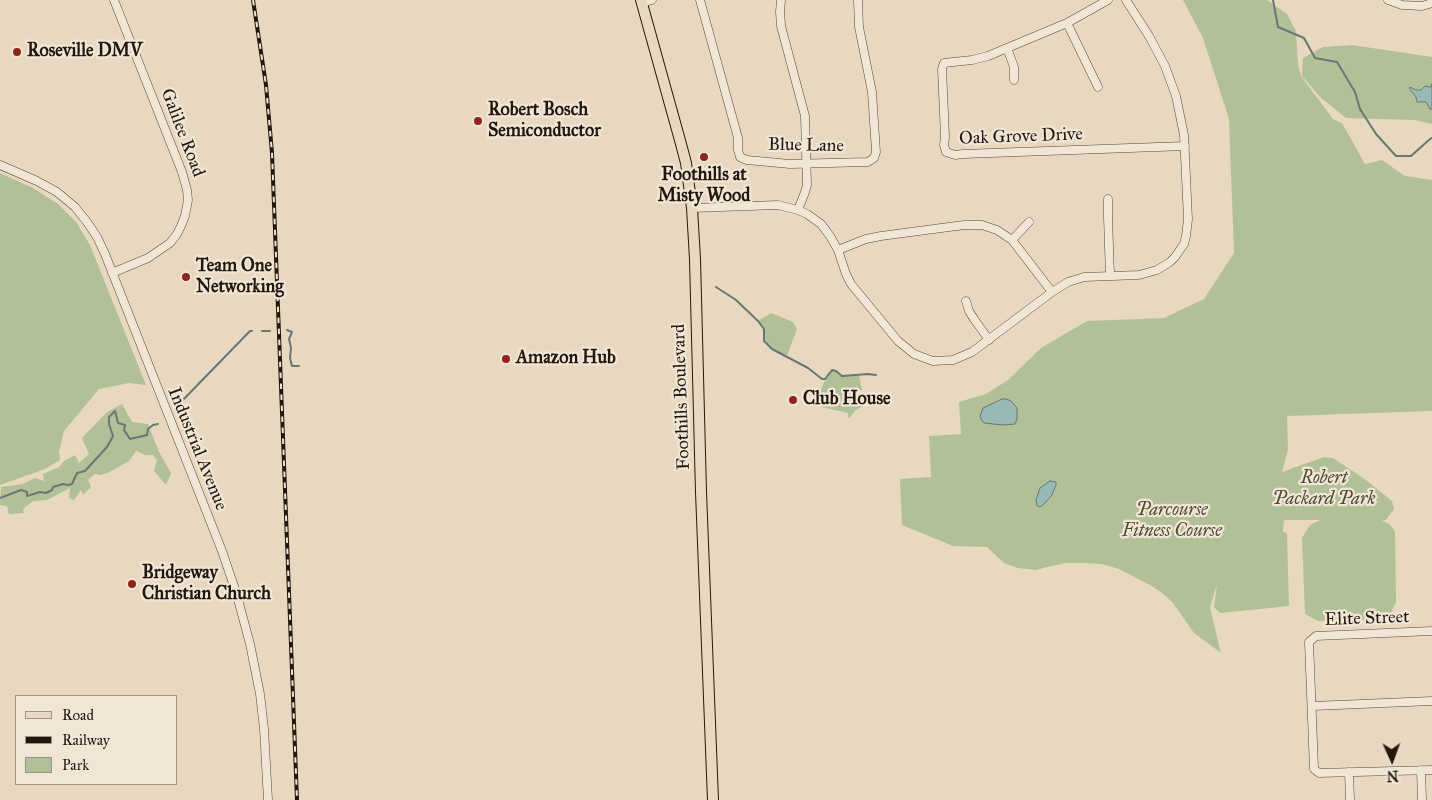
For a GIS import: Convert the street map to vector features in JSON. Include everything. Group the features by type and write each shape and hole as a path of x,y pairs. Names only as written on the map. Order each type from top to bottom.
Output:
{"main road":[{"name":"Foothills Boulevard","path":"645,1 686,163 692,208 713,800"}],"street":[{"name":"Galilee Road","path":"112,272 155,255 170,242 182,226 188,200 182,172 114,0"},
{"name":"Blue Lane","path":"700,0 738,138 740,157 747,160 790,164 868,162 874,158 876,152 873,100 859,27 858,0"},
{"path":"780,0 781,26 804,110 807,185 798,210"},
{"name":"Oak Grove Drive","path":"1108,0 1067,23 988,56 944,63 942,70 944,145 946,152 954,155 1185,146"},
{"path":"692,208 778,205 798,210 821,224 838,250 851,284 898,341 914,354 933,361 953,360 972,352 1052,292 1076,279 1093,276 1139,275 1157,270 1170,262 1180,251 1188,228 1185,146 1180,111 1165,66 1154,43 1126,0"},
{"path":"1388,0 1402,5 1422,6 1432,3"},
{"path":"1067,23 1098,87"},
{"path":"1006,48 1014,67 1014,80"},
{"name":"Industrial Avenue","path":"0,165 57,192 75,207 97,237 112,272 222,551 243,615 260,694 268,800"},
{"path":"1108,199 1110,276"},
{"path":"1012,240 1029,222"},
{"path":"838,250 873,237 974,224 989,227 1012,240 1052,292"},
{"path":"966,300 974,319 989,340"},
{"name":"Elite Street","path":"1349,772 1319,773 1314,769 1310,642 1316,636 1432,631"},
{"path":"1312,706 1432,701"},
{"path":"1421,770 1422,800"},
{"path":"1350,800 1349,772 1432,770"}],"green space":[{"path":"1183,0 1267,0 1287,14 1296,31 1298,65 1301,76 1333,119 1342,123 1365,164 1382,160 1405,176 1432,180 1432,411 1287,416 1288,449 1282,472 1324,457 1333,458 1366,480 1392,501 1394,509 1386,520 1382,520 1395,531 1396,602 1390,615 1378,620 1318,621 1305,614 1302,538 1310,525 1320,520 1284,520 1283,532 1287,533 1289,606 1220,613 1214,607 1217,584 1210,608 1221,653 1194,633 1173,603 1162,593 1119,569 1102,564 1082,563 1066,563 1036,570 1018,568 1004,563 987,547 953,546 902,525 900,479 931,477 929,436 961,434 959,402 986,394 1008,380 1041,348 1087,321 1164,318 1204,299 1234,253 1229,119 1203,38"},
{"path":"1352,45 1432,57 1432,124 1415,120 1346,118 1320,97 1302,76 1303,58 1323,47"},
{"path":"0,173 33,188 58,204 76,222 90,245 146,385 129,383 99,389 64,431 59,452 60,460 45,469 0,485"},
{"path":"771,313 793,322 797,329 787,356 772,349 764,341 764,329 758,321"},
{"path":"832,370 842,376 859,375 862,390 857,391 856,395 863,406 849,418 848,413 821,407 825,401 820,392 828,373"},
{"path":"122,404 132,422 148,424 159,452 171,473 166,485 154,471 157,460 153,455 145,455 136,451 129,461 108,473 95,474 88,480 91,487 83,495 81,490 74,500 69,498 70,488 47,500 33,501 23,509 24,513 9,514 7,506 0,505 1,487 23,484 35,478 44,481 43,474 59,467 64,461 75,455 79,463 89,454 82,438 107,412"}],"water":[{"path":"1432,84 1432,109 1430,109 1426,102 1417,102 1416,97 1409,88 1421,90 1425,86 1431,87"},
{"path":"1002,399 1011,401 1017,408 1015,424 984,423 980,416 983,408"},
{"path":"1050,481 1056,482 1052,495 1043,505 1037,506 1036,500 1040,488"}],"waterway":[{"path":"1273,0 1278,27 1304,38 1315,58 1337,62 1355,92 1360,109 1376,134 1396,156 1411,156 1432,138"},
{"path":"716,287 736,300 758,321 764,329 764,341 772,349 808,368 822,379 825,379 832,370 842,376 876,375"},
{"path":"287,330 292,332 289,339 292,366 299,366"},
{"path":"180,403 252,331"},
{"path":"262,331 270,331"},
{"path":"0,498 21,490 27,492 27,496 40,492 46,493 52,490 53,487 72,484 77,473 85,471 107,447 113,436 109,417 115,411 118,423 125,425 124,430 130,439 147,435 148,429 158,424"}],"railway":[{"path":"253,0 266,85 272,153 297,800"}],"place":[{"name":"Roseville DMV","path":"17,52"},
{"name":"Robert Bosch Semiconductor","path":"478,121"},
{"name":"Foothills at Misty Wood","path":"704,157"},
{"name":"Team One Networking","path":"186,277"},
{"name":"Amazon Hub","path":"506,359"},
{"name":"Club House","path":"793,400"},
{"name":"Bridgeway Christian Church","path":"132,584"}],"park label":[{"name":"Robert Packard Park","path":"1324,489"},
{"name":"Parcourse Fitness Course","path":"1172,521"}]}
